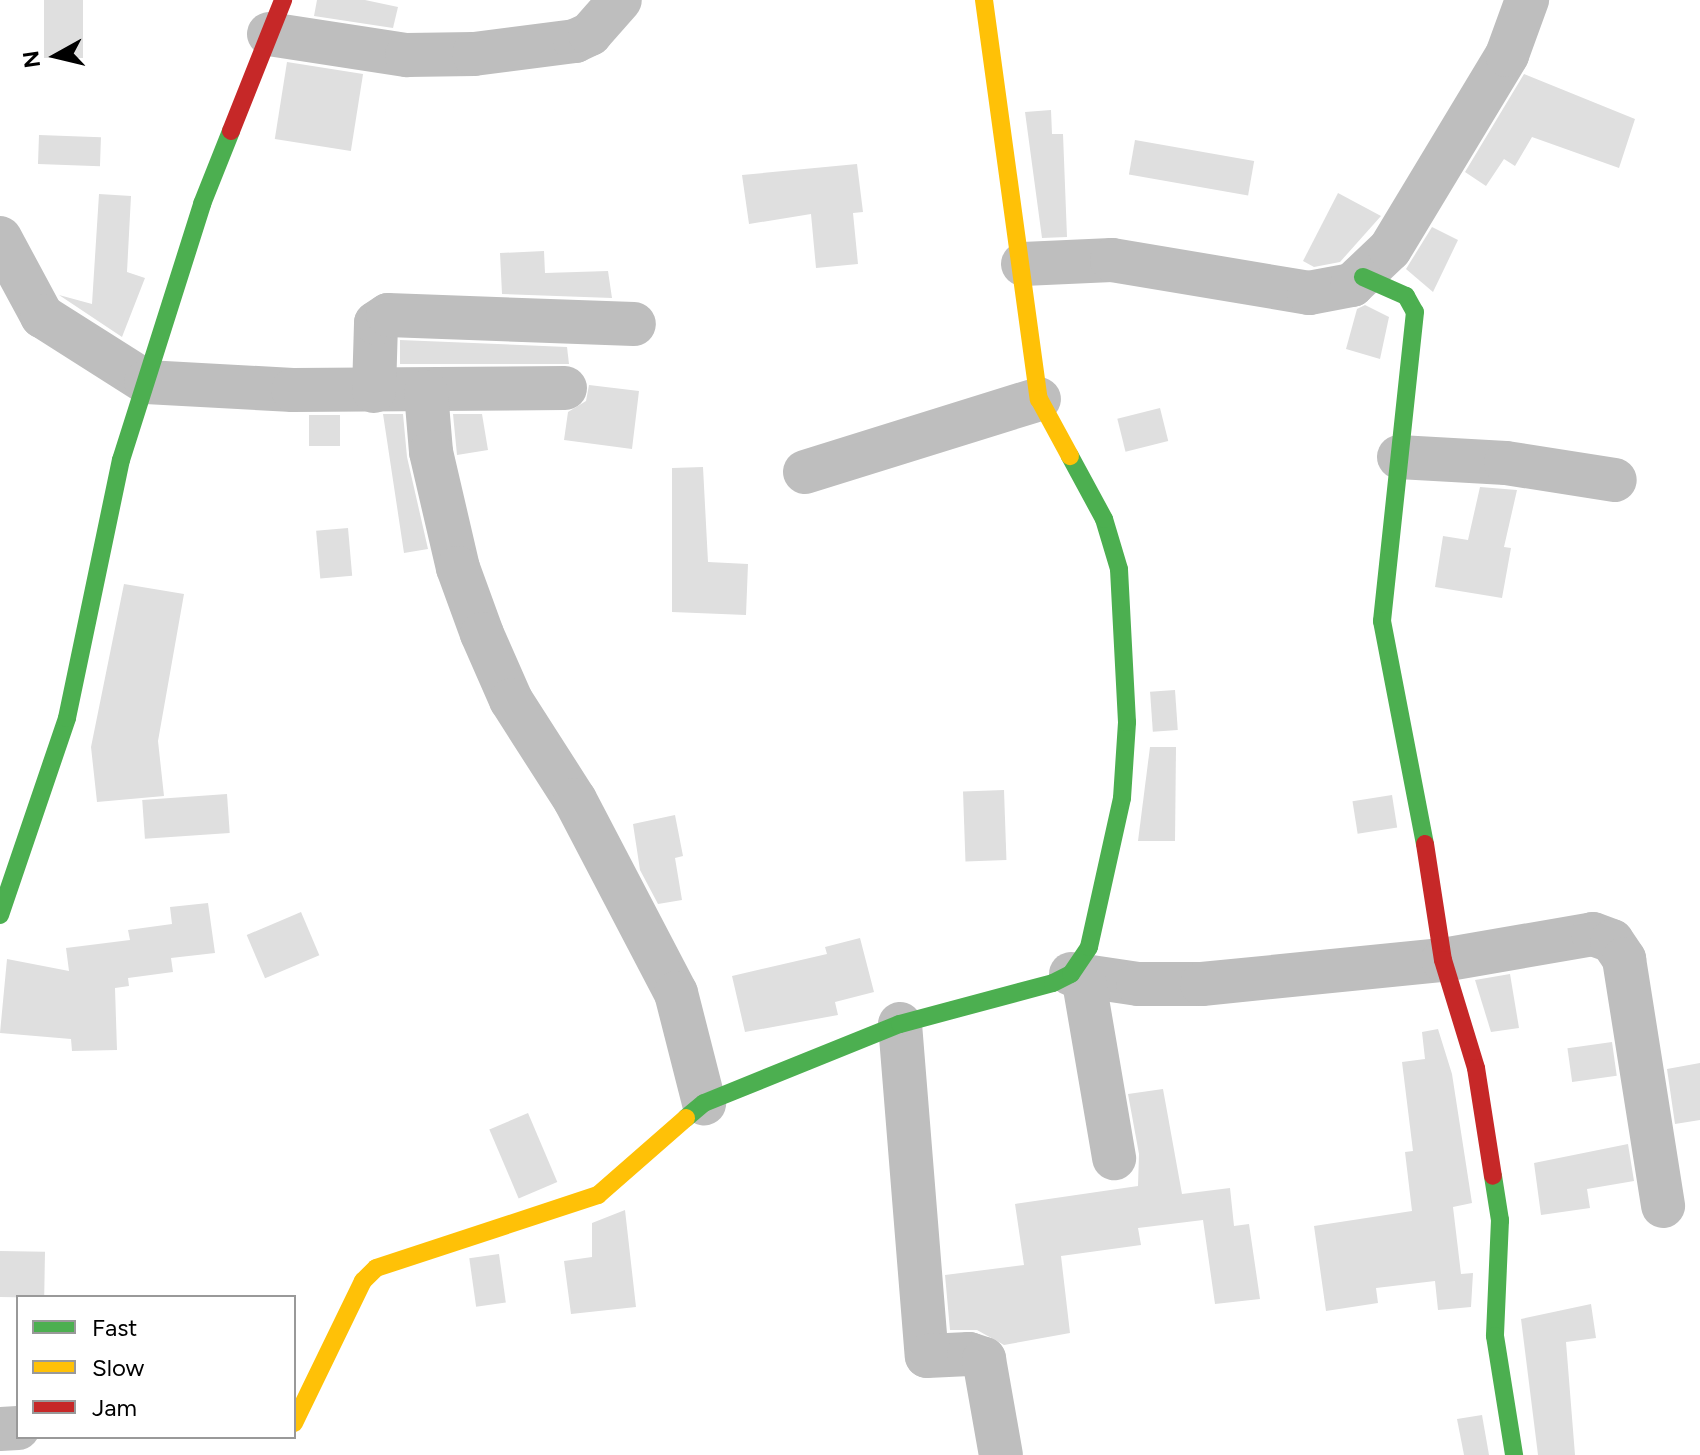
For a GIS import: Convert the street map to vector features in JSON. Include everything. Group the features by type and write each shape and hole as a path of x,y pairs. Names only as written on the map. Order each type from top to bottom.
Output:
{"street":[{"path":"0,915 67,718 121,460 202,204 276,17 407,55 474,54 575,41 590,34 620,0"},
{"path":"984,0 1023,264 1039,399 1104,519 1119,569 1127,722 1122,798 1097,925 1077,975 1114,1158"},
{"path":"1023,264 1112,260 1309,293 1340,291 1363,277 1390,249 1507,55 1527,0"},
{"path":"0,238 42,316 146,382 426,392 565,388"},
{"path":"1363,277 1406,296 1415,312 1382,621 1412,762 1443,960 1476,1068 1500,1220 1495,1336 1514,1455"},
{"path":"374,391 376,323 388,315 634,324"},
{"path":"426,392 438,481 458,568 482,634 511,700 575,800 676,993 704,1103"},
{"path":"805,472 1039,399"},
{"path":"1399,457 1506,463 1615,480"},
{"path":"296,1419 363,1281 376,1268 598,1195 704,1103 900,1024 1077,975 1167,986 1443,960 1593,934 1612,941 1624,959 1663,1206"},
{"path":"900,1024 927,1356 969,1354 984,1359 1001,1455"}],"building":[{"path":"44,0 83,0 83,58 44,58"},
{"path":"317,0 365,0 398,7 393,28 314,16"},
{"path":"287,62 363,74 351,151 275,139"},
{"path":"1524,74 1635,119 1619,168 1532,137 1515,166 1504,159 1486,186 1465,172"},
{"path":"1051,110 1052,134 1063,134 1067,237 1042,238 1025,112"},
{"path":"39,135 101,137 100,166 38,164"},
{"path":"1135,140 1254,161 1248,195 1129,174"},
{"path":"857,164 863,212 853,213 858,264 816,268 811,214 749,224 742,175"},
{"path":"1338,193 1381,216 1340,262 1314,267 1303,261"},
{"path":"99,194 131,196 127,272 145,278 122,337 59,295 92,304"},
{"path":"1432,227 1458,240 1433,292 1406,269"},
{"path":"544,251 545,273 608,271 612,298 502,294 500,253"},
{"path":"1365,305 1389,317 1380,359 1346,349 1357,309"},
{"path":"400,340 567,347 569,364 400,364"},
{"path":"589,385 639,391 632,449 564,440 568,412 586,401"},
{"path":"1160,408 1168,441 1126,452 1117,419"},
{"path":"383,414 403,414 407,457 428,549 404,553"},
{"path":"453,414 482,414 488,450 457,455"},
{"path":"309,415 340,415 340,446 309,446"},
{"path":"703,467 708,562 748,564 746,615 672,612 672,468"},
{"path":"1480,487 1517,490 1504,547 1511,548 1502,598 1435,587 1443,536 1468,540"},
{"path":"348,528 352,576 320,579 316,531"},
{"path":"124,584 184,594 158,741 164,796 97,802 91,747"},
{"path":"1175,690 1178,730 1153,732 1150,692"},
{"path":"1150,747 1176,747 1175,841 1138,841"},
{"path":"1004,790 1006,860 965,861 963,791"},
{"path":"227,794 230,833 145,839 142,800"},
{"path":"1392,795 1397,828 1358,834 1352,801"},
{"path":"675,815 683,856 675,858 682,900 658,904 640,870 633,824"},
{"path":"208,903 215,953 171,958 173,972 128,978 129,986 115,988 117,1050 72,1051 71,1039 0,1033 7,959 69,971 66,948 130,940 128,930 172,924 170,907"},
{"path":"301,912 319,955 265,978 247,935"},
{"path":"860,938 874,992 835,1002 838,1015 745,1032 732,976 827,954 825,947"},
{"path":"1510,974 1519,1028 1491,1032 1475,980"},
{"path":"1438,1029 1452,1074 1472,1203 1453,1207 1461,1274 1473,1273 1471,1307 1438,1310 1435,1281 1376,1288 1378,1303 1326,1311 1314,1226 1412,1211 1405,1152 1413,1151 1402,1062 1425,1059 1422,1032"},
{"path":"1612,1042 1617,1076 1572,1082 1567,1048"},
{"path":"1700,1063 1700,1120 1675,1124 1667,1069"},
{"path":"1163,1089 1182,1194 1230,1188 1234,1226 1249,1224 1260,1299 1215,1304 1203,1220 1138,1228 1141,1245 1061,1256 1070,1333 1004,1345 977,1330 950,1330 945,1275 1024,1265 1015,1204 1138,1186 1139,1154 1128,1094"},
{"path":"528,1113 557,1182 519,1198 489,1129"},
{"path":"1628,1144 1634,1181 1587,1189 1590,1208 1541,1215 1534,1163"},
{"path":"625,1210 636,1307 571,1314 564,1261 592,1257 592,1223"},
{"path":"0,1251 45,1252 44,1295 0,1297"},
{"path":"499,1254 506,1303 476,1307 469,1258"},
{"path":"1591,1304 1596,1338 1566,1342 1575,1455 1538,1455 1521,1319"},
{"path":"1482,1415 1489,1455 1464,1455 1457,1419"}],"traffic: fast":[{"path":"0,915 67,718 121,460 202,204 231,131"},
{"path":"1363,277 1406,296 1415,312 1382,621 1425,844"},
{"path":"686,1118 704,1103 900,1024 1053,983 1071,974 1089,947 1122,798 1127,722 1119,569 1104,519 1070,456"},
{"path":"1493,1176 1500,1220 1495,1336 1514,1455"}],"traffic: slow":[{"path":"984,0 1039,399 1070,456"},
{"path":"296,1419 363,1281 376,1268 598,1195 686,1118"}],"traffic: jam":[{"path":"231,131 283,0"},
{"path":"1425,844 1443,960 1476,1068 1493,1176"}]}
